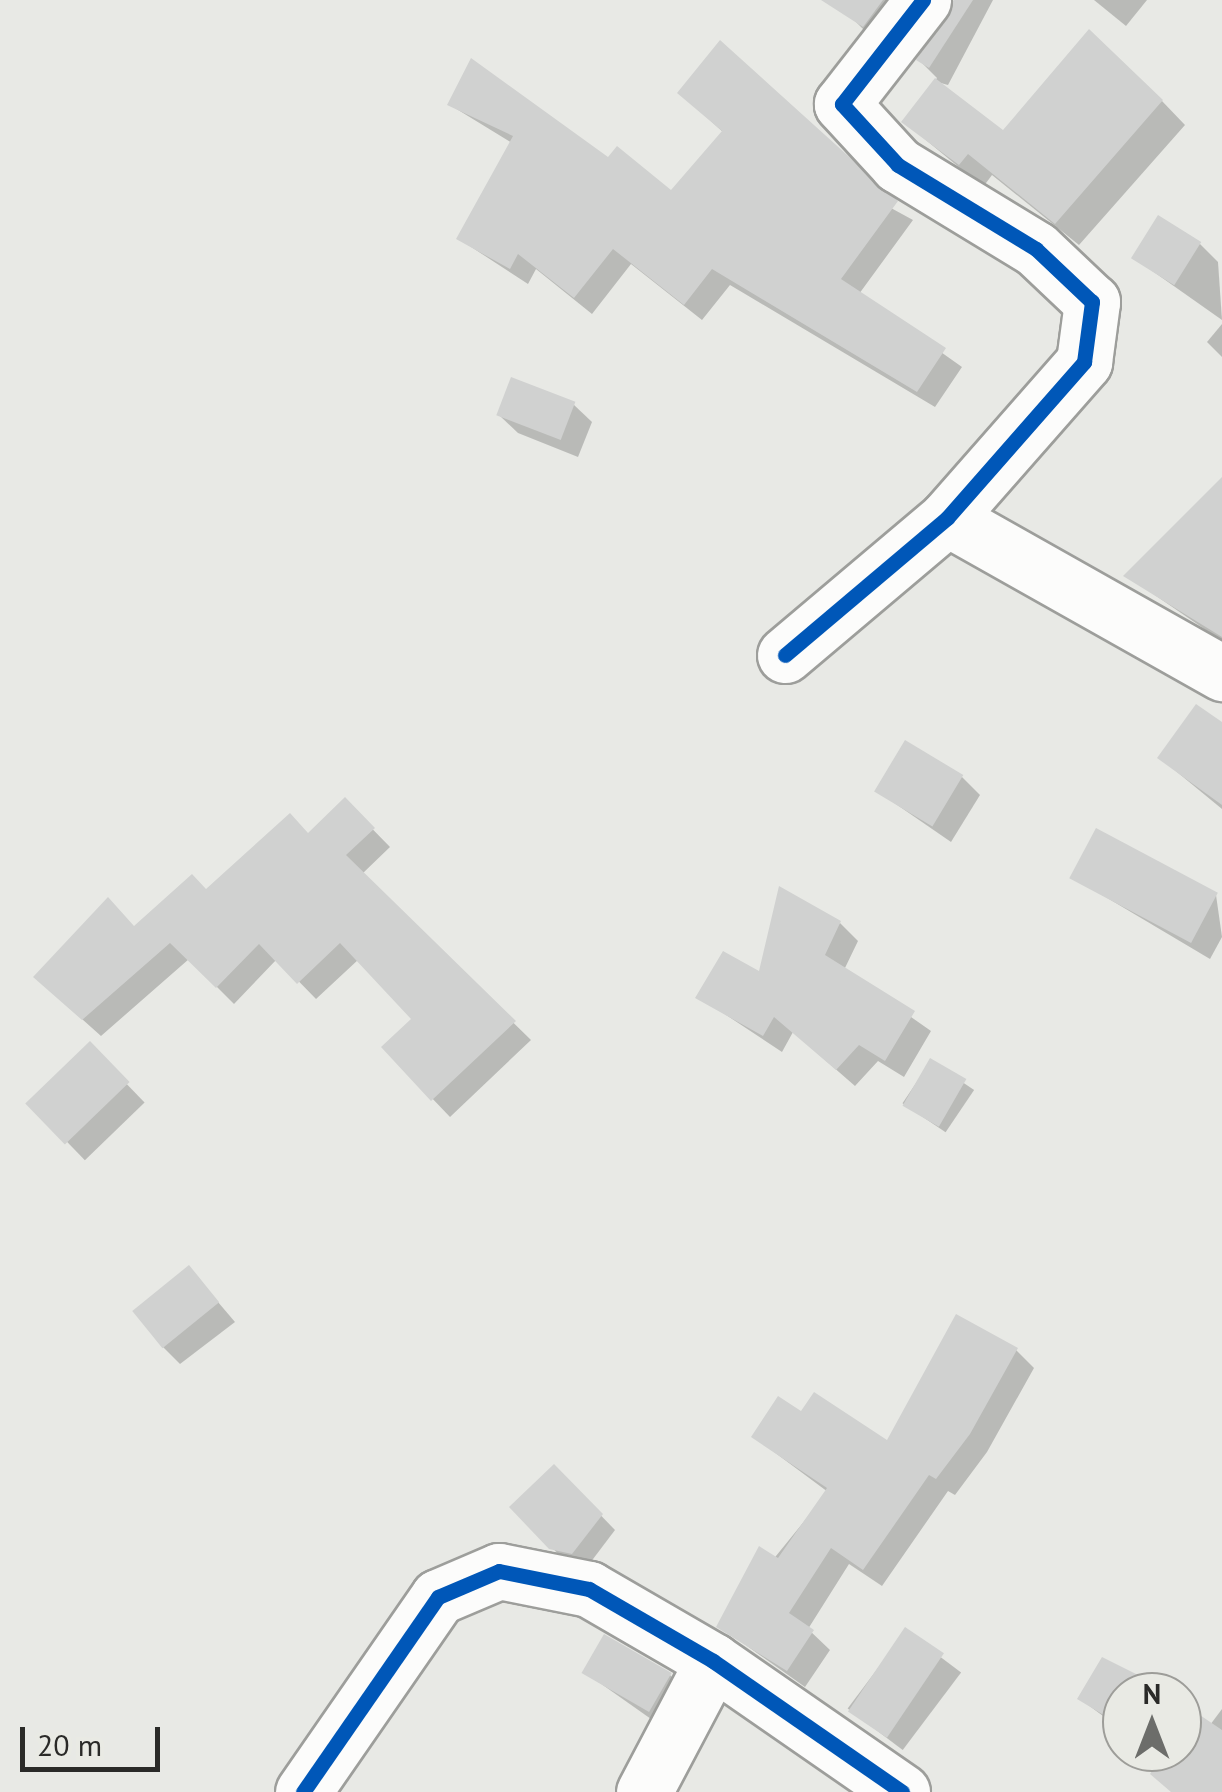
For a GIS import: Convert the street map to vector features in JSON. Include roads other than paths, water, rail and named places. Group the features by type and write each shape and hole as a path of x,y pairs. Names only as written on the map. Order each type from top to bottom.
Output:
{"street":[{"path":"785,656 947,518 1084,362 1092,302 1036,249 898,165 842,104 923,0"},
{"path":"947,518 1222,673"},
{"path":"304,1792 438,1597 499,1571 589,1589 713,1661 902,1792"},
{"path":"644,1792 713,1661"}]}
